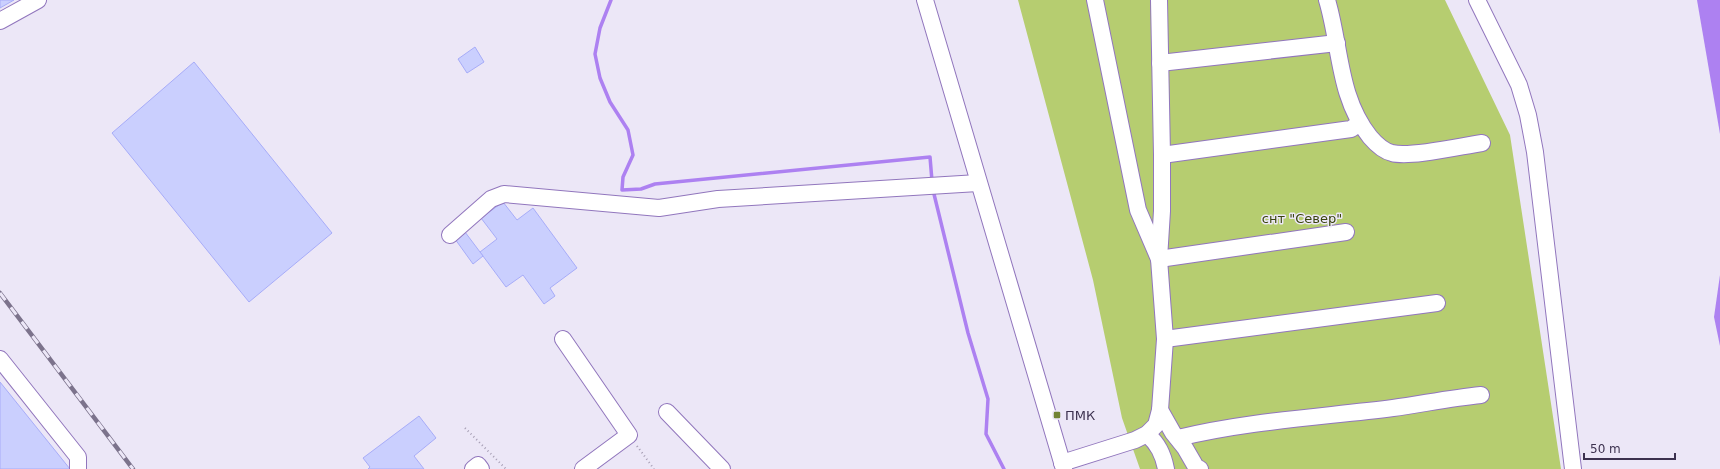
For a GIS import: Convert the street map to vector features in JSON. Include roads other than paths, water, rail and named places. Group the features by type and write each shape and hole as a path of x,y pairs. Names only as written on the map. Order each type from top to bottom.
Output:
{"street":[{"path":"0,21 38,0"},
{"path":"925,0 1063,466 1135,440 1146,434 1156,425 1160,410 1165,339 1158,258 1162,211 1159,0"},
{"path":"1095,0 1138,210 1158,258"},
{"path":"1327,0 1333,22 1345,89 1353,111 1360,124 1374,141 1384,150 1393,153 1407,154 1482,143"},
{"path":"1477,0 1519,85 1528,115 1535,152 1573,469"},
{"path":"1160,63 1337,43"},
{"path":"1162,155 1350,130 1360,124"},
{"path":"450,235 491,199 504,194 659,208 718,199 978,183"},
{"path":"1158,258 1346,232"},
{"path":"1165,339 1437,303"},
{"path":"563,339 628,434 583,469"},
{"path":"0,359 78,457 78,469"},
{"path":"1178,438 1199,433 1322,415 1394,408 1481,395"},
{"path":"1160,410 1173,433 1178,438 1196,467 1200,469"},
{"path":"666,412 722,469"},
{"path":"1146,434 1155,442 1163,456 1166,469"},
{"path":"473,469 478,465 481,469"}],"waterway":[{"path":"611,0 600,28 595,54 600,78 610,102 628,130 633,155 623,177 622,190 641,189 655,184 930,157 932,181"},
{"path":"933,190 968,333 988,399 986,434 1004,469"}],"railway":[{"path":"0,293 133,469"}],"place":[{"name":"ПМК","path":"1057,415"}],"park label":[{"name":"снт \"Север\"","path":"1302,218"}]}
